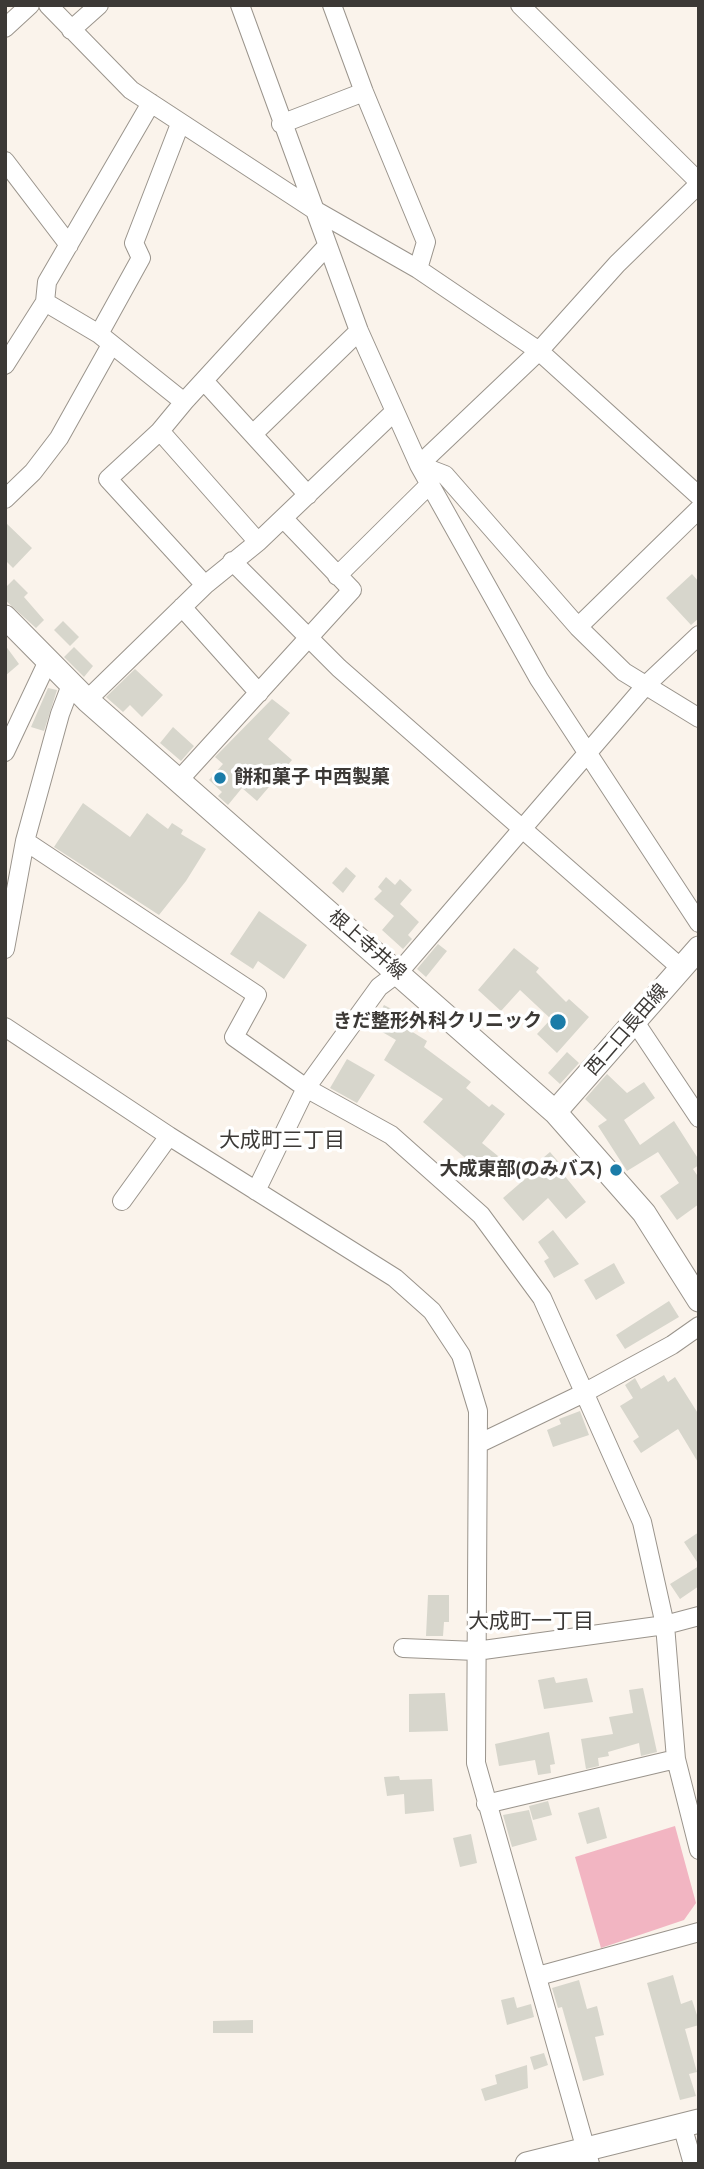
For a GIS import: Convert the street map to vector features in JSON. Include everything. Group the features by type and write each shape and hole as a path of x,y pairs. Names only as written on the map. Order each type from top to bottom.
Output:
{"main road":[{"name":"根上寺井線","path":"5,617 47,663 79,692 555,1112 644,1213 699,1300"},
{"name":"西二口長田線","path":"555,1112 699,948"},
{"path":"527,2164 588,2156 690,2123"}],"street":[{"path":"5,28 30,5"},
{"path":"48,5 111,72 180,124 313,209 418,269 538,351 699,496"},
{"path":"71,30 99,5"},
{"path":"240,5 326,247 359,331 419,465 539,679 699,923"},
{"path":"332,5 364,92 426,242 418,269"},
{"path":"419,465 538,351 617,264 699,183 520,5"},
{"path":"281,124 364,92"},
{"path":"5,365 45,302 47,282 151,103"},
{"path":"5,499 33,472 59,438 105,340 141,258 134,243 180,124"},
{"path":"5,161 69,245"},
{"path":"205,585 108,479 160,431 326,247"},
{"path":"45,302 105,340 184,402"},
{"path":"253,434 359,331"},
{"path":"205,382 308,495"},
{"path":"5,949 26,841 63,705 258,542 394,412"},
{"path":"160,431 258,542"},
{"path":"419,465 445,475 578,627 624,672 699,719"},
{"path":"337,576 430,484"},
{"path":"578,627 699,509"},
{"path":"179,780 352,590 283,518"},
{"path":"232,561 308,638 521,830 681,968"},
{"path":"182,607 259,693"},
{"path":"256,1191 306,1088 379,986 399,972 646,685 699,635"},
{"path":"5,752 47,663"},
{"path":"26,841 257,995 234,1037 306,1088 391,1135 481,1215 542,1298 582,1394 642,1522 665,1625 676,1759 699,1850"},
{"path":"635,1022 699,1118"},
{"path":"5,1027 169,1136 395,1278 432,1311 461,1355 478,1411 476,1763 588,2156"},
{"path":"122,1201 169,1136"},
{"path":"478,1444 582,1394 672,1345 699,1326"},
{"path":"404,1647 476,1651 665,1625 699,1616"},
{"path":"486,1804 676,1759"},
{"path":"538,1976 699,1932"},
{"path":"690,2123 693,2164"}],"shaded area":[{"path":"675,1826 696,1903 684,1920 601,1948 575,1857"}],"building":[{"path":"5,522 32,548 13,568 5,560"},
{"path":"692,574 699,582 699,618 691,625 666,598"},
{"path":"14,579 28,593 24,597 44,620 36,628 5,600 5,588"},
{"path":"63,621 79,637 70,646 54,630"},
{"path":"5,645 19,664 5,676"},
{"path":"74,647 93,666 84,677 64,657"},
{"path":"135,669 163,695 142,717 130,705 123,712 106,697"},
{"path":"48,688 57,690 44,731 31,727"},
{"path":"272,699 290,713 268,739 292,760 257,801 242,788 228,805 218,796 222,792 209,780 223,764 215,757"},
{"path":"173,727 194,746 181,761 160,743"},
{"path":"83,803 130,837 147,813 168,829 172,823 183,830 181,834 206,849 186,881 159,915 54,847"},
{"path":"346,867 356,876 343,893 332,883"},
{"path":"386,877 395,885 400,879 412,890 400,904 419,922 408,935 412,939 403,949 382,930 394,916 374,899 382,891 378,887"},
{"path":"259,911 307,945 284,979 258,961 253,969 230,954"},
{"path":"438,944 447,951 426,977 417,969"},
{"path":"514,948 539,968 536,972 566,1002 569,999 589,1017 557,1053 537,1034 551,1019 520,990 501,1011 478,990"},
{"path":"384,1005 403,1015 398,1023 427,1041 424,1047 471,1082 466,1088 489,1107 492,1104 505,1114 482,1143 498,1156 483,1173 423,1122 443,1099 384,1060 396,1040 372,1026"},
{"path":"567,1052 579,1063 560,1084 548,1073"},
{"path":"347,1059 375,1075 357,1103 330,1088"},
{"path":"607,1074 627,1093 644,1082 655,1098 624,1120 640,1145 674,1121 699,1160 699,1165 693,1169 699,1178 699,1204 677,1220 660,1196 679,1183 658,1152 627,1171 598,1126 607,1120 585,1099"},
{"path":"550,1152 562,1166 559,1169 586,1202 566,1219 548,1198 523,1221 503,1198 533,1172 530,1169"},
{"path":"553,1230 579,1264 554,1278 544,1261 549,1258 538,1242"},
{"path":"614,1263 625,1283 596,1300 584,1280"},
{"path":"669,1301 679,1317 625,1349 616,1335"},
{"path":"664,1375 668,1382 675,1377 699,1415 699,1464 678,1429 641,1453 633,1441 639,1437 620,1406 633,1398 625,1385 635,1378 641,1389"},
{"path":"580,1411 589,1435 553,1447 547,1430 561,1424 559,1419"},
{"path":"699,1532 699,1565 684,1542"},
{"path":"699,1566 699,1586 680,1599 670,1584"},
{"path":"428,1595 449,1595 449,1622 444,1622 443,1636 426,1636"},
{"path":"554,1677 556,1683 587,1678 593,1702 544,1709 538,1680"},
{"path":"643,1688 657,1752 641,1756 639,1743 608,1752 609,1756 598,1758 599,1766 586,1769 581,1739 613,1734 609,1717 633,1713 629,1690"},
{"path":"445,1693 448,1731 409,1732 409,1694"},
{"path":"549,1732 555,1764 550,1765 551,1773 538,1775 535,1760 499,1766 495,1744"},
{"path":"399,1776 400,1780 432,1779 434,1811 405,1814 404,1794 387,1796 384,1777"},
{"path":"548,1801 552,1815 533,1820 529,1806"},
{"path":"599,1807 607,1838 587,1844 578,1813"},
{"path":"529,1810 537,1840 512,1847 503,1815"},
{"path":"471,1834 477,1863 460,1867 453,1838"},
{"path":"673,1975 681,2004 692,2000 699,2021 699,2025 685,2029 697,2072 689,2074 696,2096 680,2100 647,1983"},
{"path":"579,1980 587,2009 597,2006 604,2035 595,2037 604,2075 583,2081 562,2007 558,2008 552,1988"},
{"path":"514,1997 517,2008 531,2004 534,2017 507,2025 501,2000"},
{"path":"253,2020 253,2033 213,2033 213,2021"},
{"path":"544,2053 548,2065 534,2070 530,2057"},
{"path":"527,2065 528,2088 485,2101 481,2089 497,2084 495,2075"}],"place":[{"name":"餅和菓子 中西製菓","path":"220,778"},
{"name":"きだ整形外科クリニック","path":"558,1022"},
{"name":"大成東部(のみバス)","path":"616,1170"}],"district":[{"name":"大成町三丁目","path":"282,1141"},
{"name":"大成町一丁目","path":"531,1622"}]}
